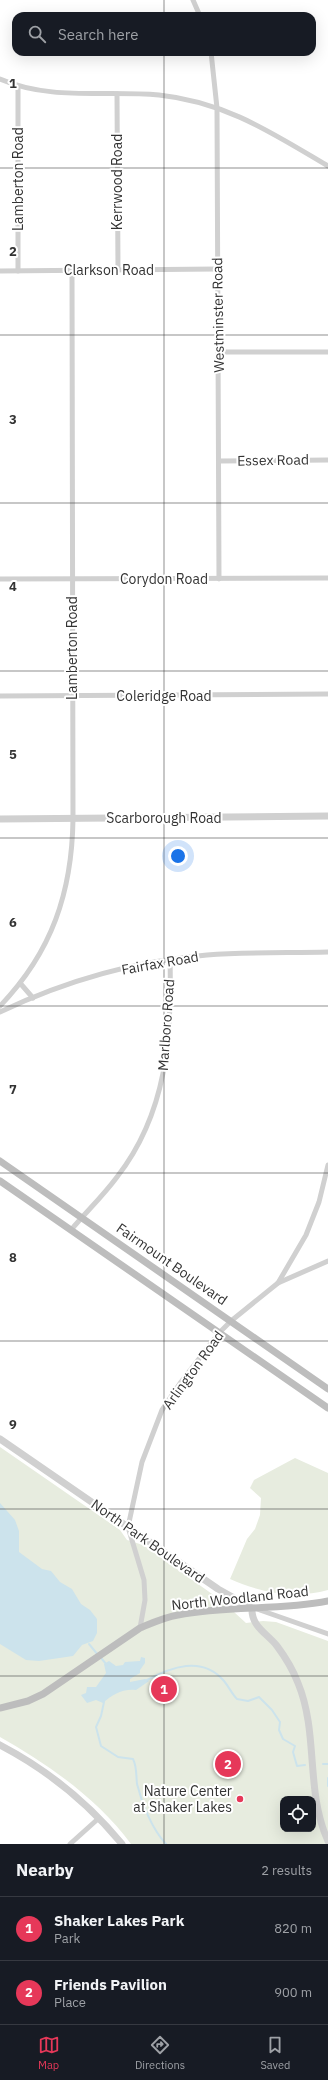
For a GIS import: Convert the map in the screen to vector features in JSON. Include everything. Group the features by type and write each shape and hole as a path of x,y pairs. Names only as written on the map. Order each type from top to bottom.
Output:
{"main road":[{"name":"Fairmount Boulevard","path":"0,1161 328,1389"},
{"name":"Fairmount Boulevard","path":"0,1181 328,1408"},
{"name":"North Woodland Road","path":"0,1708 28,1701 42,1694 89,1664 140,1628 178,1615 304,1605 328,1601"}],"street":[{"path":"193,0 198,12"},
{"name":"Westminster Road","path":"211,56 217,108 219,579"},
{"path":"0,79 18,86 48,92 168,97 217,108 264,128 328,166"},
{"name":"Lamberton Road","path":"18,86 18,271"},
{"name":"Kerrwood Road","path":"117,94 118,270"},
{"name":"Clarkson Road","path":"0,271 217,269"},
{"name":"Lamberton Road","path":"0,1006 20,984 51,932 60,910 70,868 73,818 72,270"},
{"path":"219,352 328,352"},
{"name":"Essex Road","path":"219,461 328,460"},
{"name":"Corydon Road","path":"0,579 328,578"},
{"name":"Coleridge Road","path":"0,696 328,694"},
{"name":"Scarborough Road","path":"0,819 328,816"},
{"name":"Fairfax Road","path":"0,1012 33,998 95,976 170,960 207,955 328,952"},
{"name":"Marlboro Road","path":"71,1230 118,1177 141,1140 159,1096 168,1047 171,1001 170,960"},
{"path":"20,984 33,998"},
{"name":"Arlington Road","path":"140,1628 145,1600 144,1580 128,1527 142,1462 162,1410 181,1382 219,1333 230,1321 278,1283 306,1234 319,1202 328,1165"},
{"path":"278,1283 328,1261"},
{"name":"North Park Boulevard","path":"0,1439 218,1589 252,1608 328,1634"},
{"path":"252,1608 253,1619 256,1626 276,1645 286,1658 297,1680 307,1706 312,1737 319,1814 328,1841"},
{"path":"0,1745 41,1771 99,1818 122,1844"},
{"path":"70,1844 99,1818"}],"shaded area":[{"path":"0,1447 120,1530 127,1540 143,1545 222,1601 246,1623 263,1621 276,1622 328,1641 328,1844 131,1844 118,1828 88,1797 54,1771 0,1737"},
{"path":"295,1458 328,1473 328,1590 303,1594 278,1593 254,1588 230,1579 247,1539 255,1529 260,1515 261,1498 250,1488 254,1480"}],"water":[{"path":"0,1503 15,1520 19,1531 19,1552 42,1569 51,1571 60,1582 72,1589 81,1604 90,1610 97,1619 97,1633 93,1641 82,1645 73,1656 39,1661 26,1660 0,1644"},
{"path":"141,1657 145,1658 145,1663 140,1670 140,1673 130,1679 130,1682 145,1679 149,1681 136,1690 127,1690 118,1693 103,1703 96,1700 87,1703 81,1695 86,1693 87,1687 96,1687 106,1673 104,1664 109,1661 116,1666 123,1665 125,1662 140,1661"}],"waterway":[{"path":"89,1644 98,1655"},
{"path":"101,1658 107,1665"},
{"path":"145,1681 165,1671 176,1668 186,1666 206,1668 215,1673 224,1681 237,1699 248,1701 259,1697 272,1710 280,1722 279,1730 283,1739 295,1746 293,1752 297,1766 305,1765"},
{"path":"104,1702 101,1716 96,1727 101,1746 118,1757 133,1759 136,1768 137,1784 145,1808 156,1831 166,1844"},
{"path":"323,1764 328,1764"},
{"path":"328,1778 328,1786"}],"place":[{"name":"Shaker Lakes Park","path":"164,1689"},
{"name":"Friends Pavilion","path":"228,1764"},
{"name":"Nature Center at Shaker Lakes","path":"240,1799"}]}
